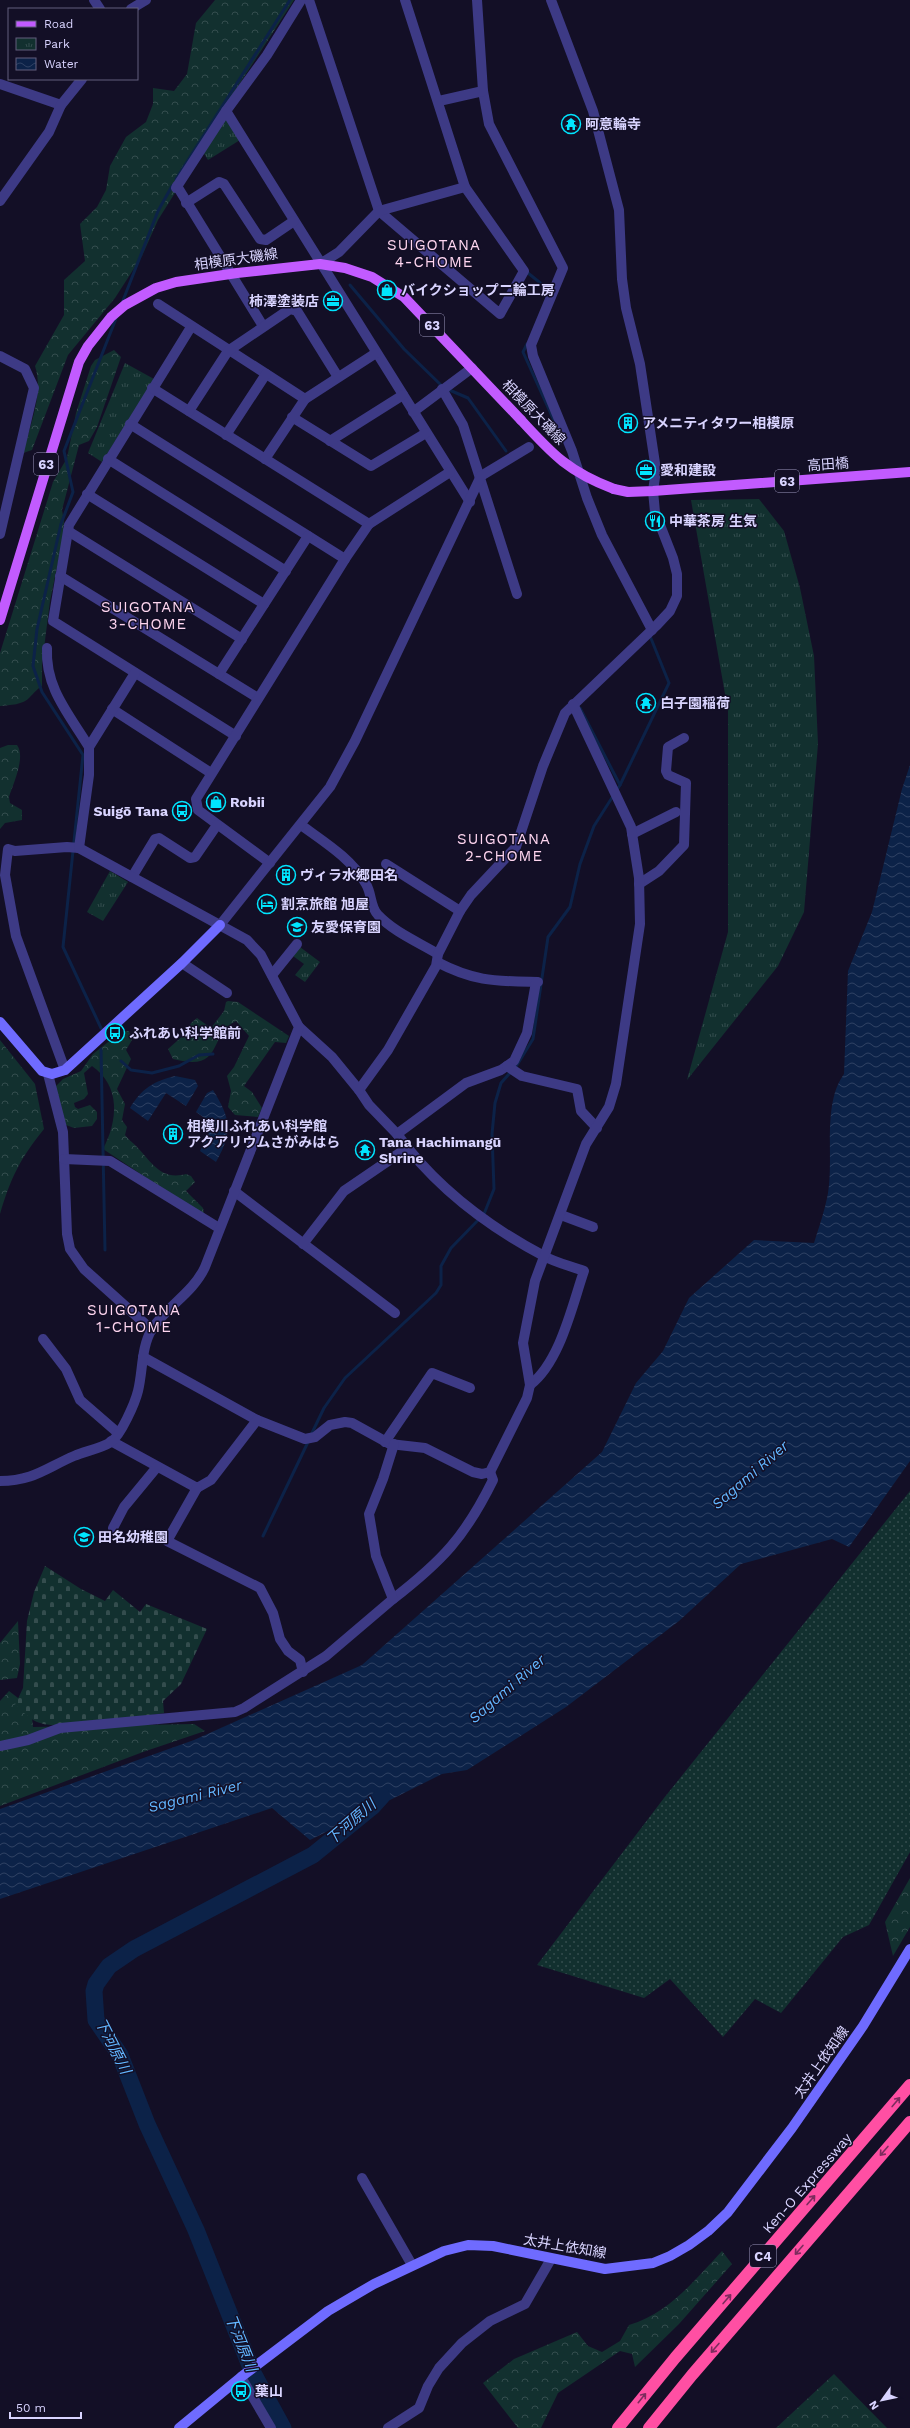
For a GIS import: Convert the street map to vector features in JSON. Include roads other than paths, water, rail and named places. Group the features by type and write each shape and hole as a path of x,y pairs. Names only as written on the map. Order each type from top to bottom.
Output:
{"highway":[{"name":"Ken-O Expressway","path":"618,2428 675,2358 910,2085"},
{"name":"C4","path":"649,2428 692,2375 910,2122"}],"main road":[{"name":"相模原大磯線","path":"0,620 72,381 83,353 111,317 124,305 139,296 164,286 229,274 320,264 358,272 391,287 414,305 565,465 577,473 614,489 628,492 653,491"},
{"name":"高田橋","path":"653,491 910,472"},
{"path":"0,1022 42,1071 48,1074 64,1070 182,963 220,925"},
{"name":"太井上依知線","path":"242,2376 349,2297 412,2265 444,2252 468,2245 493,2246 605,2269 640,2265 670,2256 708,2231 743,2193 792,2128 863,2026 910,1949"},
{"path":"179,2428 242,2376"}],"street":[{"path":"133,8 146,0"},
{"path":"263,326 229,274 176,187 226,110 267,55 301,0"},
{"path":"308,0 379,212 500,314 524,271 465,187 439,101 405,0"},
{"path":"477,0 483,91 489,124 563,268 530,345 533,356 572,451 587,498 602,535 652,630"},
{"path":"359,1090 388,1050 460,911 471,895 516,847 558,726 565,713 652,630 670,611 677,596 678,585 673,558 655,512 653,491 656,470 640,364 626,308 622,279 619,210 593,111 550,0"},
{"path":"0,201 49,132 62,105 81,80"},
{"path":"0,84 62,105"},
{"path":"439,101 483,91"},
{"path":"226,110 320,264 470,502"},
{"path":"186,203 219,182 224,184 260,239 266,240 294,221"},
{"path":"320,264 340,252 379,212 465,187"},
{"path":"158,304 191,327 305,399"},
{"path":"189,411 228,350 290,309 295,310 338,376"},
{"path":"191,327 86,494 68,531 53,621 236,736"},
{"path":"265,459 305,399 338,376 376,353"},
{"path":"0,356 25,369 34,388 0,534"},
{"path":"413,412 472,368"},
{"path":"226,435 266,374"},
{"path":"152,388 369,524"},
{"path":"442,389 463,424 481,476 517,594"},
{"path":"330,441 402,395"},
{"path":"292,417 369,466 373,466 426,433"},
{"path":"130,424 345,559"},
{"path":"220,925 330,787 355,741 470,502 481,476 529,447"},
{"path":"108,459 286,571"},
{"path":"270,863 198,810 196,799 345,559 369,524 450,472"},
{"path":"86,494 264,604"},
{"path":"68,531 242,639"},
{"path":"219,674 308,536"},
{"path":"60,576 258,698"},
{"path":"47,648 48,673 52,687 89,747"},
{"path":"79,848 89,775 89,747 135,673"},
{"path":"143,1357 257,1420 304,1439 316,1437 330,1425 345,1422 352,1423 390,1443 425,1448 474,1472 482,1474 490,1472 527,1398 530,1384 523,1343 535,1281 561,1216 586,1144 609,1107 616,1084 639,931 639,884 632,834 614,789 573,704"},
{"path":"112,709 211,773"},
{"path":"639,884 660,871 684,845 686,784 668,774 666,771 668,746 684,738"},
{"path":"632,834 676,812"},
{"path":"132,877 156,839 159,838 190,858 194,857 217,825"},
{"path":"300,825 335,850 359,873 367,886 372,904 377,914 437,958 471,978 490,981 537,982 527,1033 514,1061 508,1067 466,1083 396,1134"},
{"path":"64,1070 16,936 5,875 8,849 38,850 67,846 79,848 247,940 261,955 299,1027 332,1057 425,1171 485,1219 545,1257 584,1271 561,1338 541,1376 530,1384"},
{"path":"386,864 460,911"},
{"path":"272,976 297,944"},
{"path":"182,963 227,993"},
{"path":"0,1481 13,1481 44,1473 73,1456 111,1441 118,1433 138,1392 143,1357 152,1330 196,1283 205,1267 299,1027"},
{"path":"508,1067 518,1074 577,1089 581,1111 596,1128"},
{"path":"48,1074 63,1132 67,1234 74,1256 84,1270 152,1330"},
{"path":"304,1244 344,1191 407,1148"},
{"path":"64,1159 99,1159 110,1161 219,1228"},
{"path":"234,1191 395,1313"},
{"path":"561,1216 592,1227"},
{"path":"43,1339 66,1369 80,1400 118,1433"},
{"path":"392,1599 376,1556 369,1514 384,1479 390,1443 432,1373 470,1388"},
{"path":"257,1420 211,1480 197,1488 167,1541 260,1588 273,1613 280,1639 288,1651 300,1660 303,1672"},
{"path":"111,1441 156,1467 197,1488"},
{"path":"113,1528 124,1507 156,1467"},
{"path":"0,1746 28,1740 60,1728 235,1712 244,1708 303,1672 334,1650 392,1599 429,1570 465,1532 494,1480 490,1472"},
{"path":"362,2178 412,2265"},
{"path":"388,2428 419,2408 428,2386 439,2368 462,2344 490,2321 525,2304 551,2259"},
{"path":"242,2376 271,2428"}],"water":[{"name":"Sagami River","path":"910,765 910,1461 849,1547 832,1539 741,1564 679,1621 566,1707 467,1770 442,1774 310,1840 272,1808 0,1899 0,1809 194,1740 362,1665 602,1452 636,1383 663,1351 689,1298 754,1240 814,1243 824,1212 830,1179 830,1131 833,1100 837,1086 844,1074 848,971 872,912 902,789"},
{"path":"175,1076 195,1080 198,1086 186,1106 166,1093 148,1121 130,1108 134,1101 154,1083"},
{"path":"213,1090 223,1109 228,1126 225,1142 216,1162 200,1151 213,1124 196,1112 207,1093"}],"waterway":[{"path":"176,179 290,0"},
{"path":"122,303 158,211 172,186"},
{"path":"528,273 549,290 548,292"},
{"path":"350,285 404,349 442,386"},
{"path":"101,1028 63,947 83,755 42,692 33,666 37,629 61,524 73,492 64,451 117,316"},
{"path":"527,344 523,352 560,434"},
{"path":"447,389 468,398 506,451"},
{"path":"311,1435 324,1408 345,1378 436,1293 441,1285 441,1266 451,1248 484,1214 494,1189 492,1134 495,1103 501,1083 517,1065 533,1039 548,937 570,907 580,864 594,826 620,785 669,683 650,636"},
{"path":"580,708 620,785"},
{"path":"101,1049 105,1250"},
{"path":"121,1061 131,1070 152,1073 179,1066 199,1055 213,1054"},
{"path":"263,1536 309,1440"},
{"name":"下河原川","path":"283,2428 253,2373 196,2230 147,2124 120,2055 96,2020 94,1991 96,1984 109,1966 134,1949 313,1855 372,1807 382,1796"}],"place":[{"name":"阿意輪寺","path":"571,124"},
{"name":"バイクショップ二輪工房","path":"387,290"},
{"name":"柿澤塗装店","path":"333,301"},
{"name":"アメニティタワー相模原","path":"628,423"},
{"name":"愛和建設","path":"646,470"},
{"name":"中華茶房 生気","path":"655,521"},
{"name":"白子園稲荷","path":"646,703"},
{"name":"Robii","path":"216,802"},
{"name":"Suigō Tana","path":"182,811"},
{"name":"ヴィラ水郷田名","path":"286,875"},
{"name":"割烹旅館 旭屋","path":"267,904"},
{"name":"友愛保育園","path":"297,927"},
{"name":"ふれあい科学館前","path":"115,1033"},
{"name":"相模川ふれあい科学館 アクアリウムさがみはら","path":"173,1134"},
{"name":"Tana Hachimangū Shrine","path":"365,1150"},
{"name":"田名幼稚園","path":"84,1537"},
{"name":"葉山","path":"241,2391"}],"district":[{"name":"SUIGOTANA 4-CHOME","path":"434,254"},
{"name":"SUIGOTANA 3-CHOME","path":"148,616"},
{"name":"SUIGOTANA 2-CHOME","path":"504,848"},
{"name":"SUIGOTANA 1-CHOME","path":"134,1318"}]}
